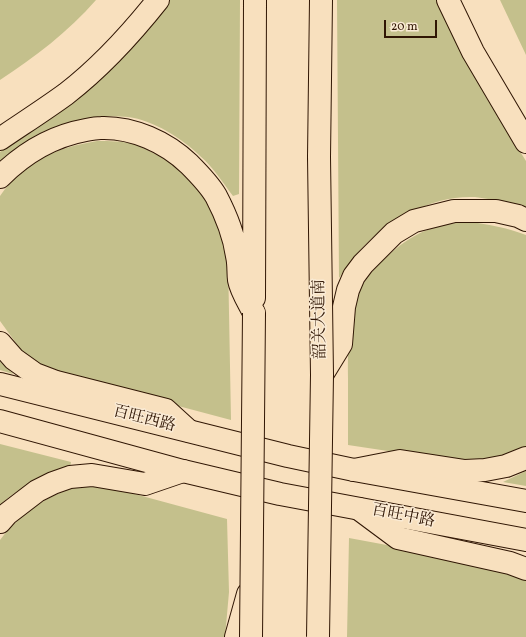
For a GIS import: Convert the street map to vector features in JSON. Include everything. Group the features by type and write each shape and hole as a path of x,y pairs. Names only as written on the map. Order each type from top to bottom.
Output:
{"main road":[{"path":"0,139 67,93 94,70 134,31 158,0"},
{"path":"251,637 255,0"},
{"name":"韶关大道南","path":"318,637 322,375 319,158 321,0"},
{"path":"448,0 473,52 526,142"},
{"path":"0,177 22,157 47,142 75,132 101,128 126,130 165,144 181,156 207,182 215,195 234,236 238,256 239,281 254,313"},
{"path":"322,375 341,344 344,307 348,290 354,276 363,264 394,233 414,221 454,211 496,211 518,216 526,220"},
{"path":"0,343 14,359 35,374 56,382 166,410 189,431"},
{"name":"百旺西路","path":"0,384 288,456 354,470"},
{"path":"0,421 183,471"},
{"path":"354,470 400,461 464,471 485,470 506,466 526,458"},
{"path":"354,470 526,501"},
{"path":"0,522 7,514 37,491 70,477 92,475 145,484 183,471"},
{"name":"百旺中路","path":"183,471 280,494 526,540"},
{"path":"359,508 398,538 504,561 526,569"},
{"path":"236,637 252,583"}],"shaded area":[{"path":"0,0 96,0 74,23 51,43 0,80"},
{"path":"169,0 240,0 239,194 233,196 205,160 185,143 157,126 128,117 109,116 89,118 59,125 30,139 0,163 0,152 73,100 125,55 148,30"},
{"path":"337,0 437,0 487,99 526,161 526,209 495,200 475,197 459,197 428,205 398,219 372,238 358,252 339,278"},
{"path":"500,0 526,0 526,55"},
{"path":"97,141 134,144 168,160 187,176 196,186 210,208 221,233 228,259 231,420 43,370 21,350 0,321 0,196 20,173 42,158 68,147"},
{"path":"469,222 512,230 526,235 526,447 520,451 485,461 441,459 348,445 349,331 353,308 362,286 368,277 392,252 409,239 428,230 447,224"},
{"path":"0,359 13,374 0,370"},
{"path":"0,444 71,462 70,468 42,478 16,492 0,505"},
{"path":"526,471 526,486 503,482"},
{"path":"94,483 227,519 229,592 225,637 0,637 0,540 19,519 42,502 67,490"},
{"path":"349,538 473,561 526,578 526,637 347,637"}]}
